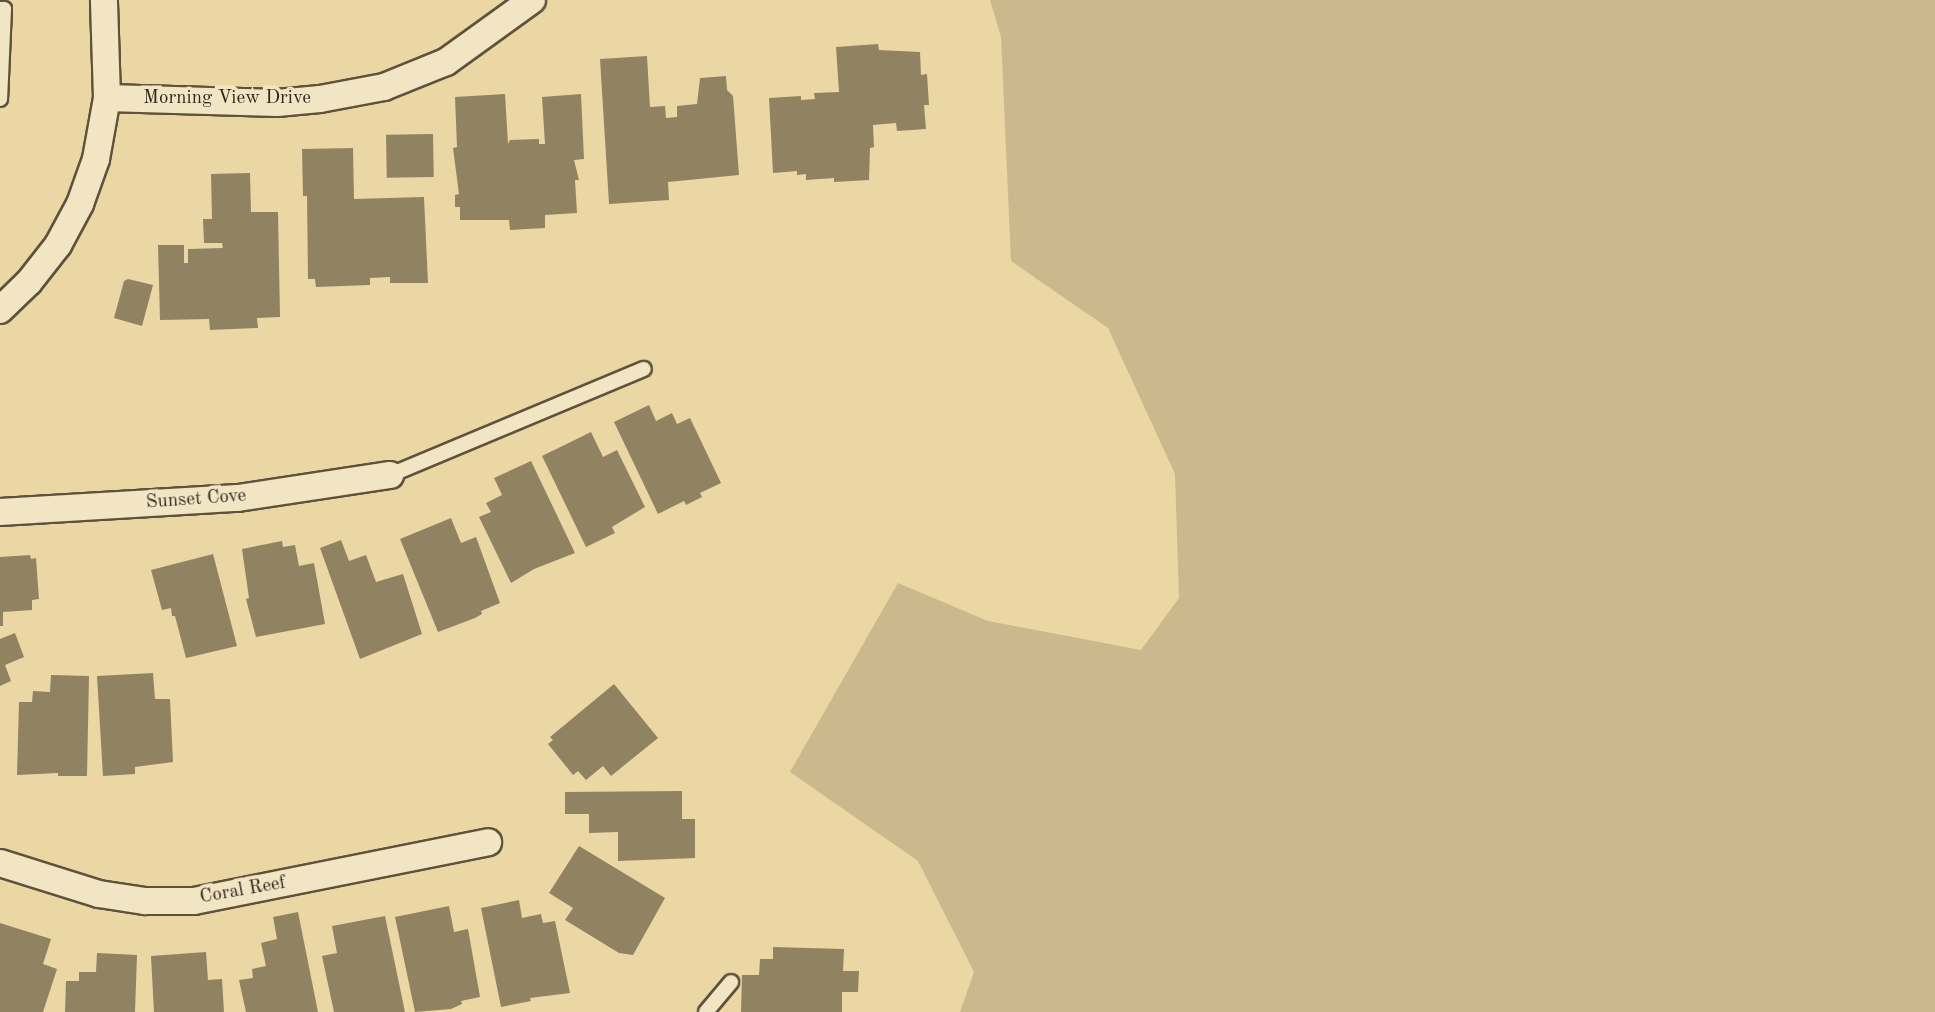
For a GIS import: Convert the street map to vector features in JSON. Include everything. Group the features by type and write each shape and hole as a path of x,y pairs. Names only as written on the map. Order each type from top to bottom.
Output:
{"street":[{"path":"0,310 29,282 58,245 80,204 96,159 107,98 104,0"},
{"name":"Morning View Drive","path":"107,98 276,103 320,99 384,87 446,62 532,0"},
{"name":"Sunset Cove","path":"0,512 238,498 390,475"},
{"name":"Coral Reef","path":"0,863 99,894 145,901 194,901 488,842"}],"lane":[{"path":"0,9 4,9 0,99"},
{"path":"390,475 644,369"},
{"path":"706,1012 731,982"}],"shaded area":[{"path":"990,0 1935,0 1935,1012 960,1012 974,972 918,861 790,772 898,583 988,621 1141,650 1179,598 1175,474 1108,328 1011,261 1001,37"}],"building":[{"path":"878,44 879,50 920,52 921,75 927,74 929,105 924,105 926,129 897,131 896,123 873,125 874,147 870,148 869,180 806,180 806,174 797,175 797,171 773,173 769,98 801,96 801,100 815,99 814,93 839,92 836,47"},
{"path":"647,56 650,107 665,106 666,118 677,117 677,106 697,104 700,78 726,76 727,90 733,96 739,175 668,182 669,200 609,204 600,59"},
{"path":"505,94 508,144 510,140 539,139 539,144 545,144 542,97 581,94 584,159 574,160 579,180 575,180 577,213 545,215 545,228 510,230 509,220 460,220 460,207 455,207 455,195 459,194 453,148 457,147 455,97"},
{"path":"433,134 434,177 387,178 386,135"},
{"path":"353,148 354,199 424,197 428,283 390,283 390,277 370,278 370,285 316,287 315,279 308,279 307,196 303,196 302,149"},
{"path":"250,173 251,212 278,212 280,317 257,318 258,328 210,330 209,319 160,320 158,245 184,245 184,263 188,263 188,249 223,248 222,243 204,243 203,219 212,219 211,174"},
{"path":"128,279 153,285 142,326 114,318 124,281"},
{"path":"649,405 656,421 672,413 677,424 690,418 721,483 700,493 702,497 686,505 684,501 658,514 614,422"},
{"path":"591,432 603,457 617,450 645,507 612,527 615,533 586,547 542,456"},
{"path":"531,461 575,553 534,569 511,583 479,517 491,512 486,503 502,495 494,478"},
{"path":"451,518 461,543 476,537 500,603 481,611 482,614 475,618 438,632 400,539"},
{"path":"341,540 349,561 366,555 376,582 403,574 422,634 360,659 320,548"},
{"path":"282,541 283,547 295,545 299,566 314,563 325,624 256,637 246,599 249,598 242,549"},
{"path":"213,554 237,646 186,658 175,616 172,616 171,608 162,610 151,570"},
{"path":"30,555 31,559 36,558 39,599 32,600 32,610 3,612 3,626 0,626 0,557"},
{"path":"15,633 24,657 5,665 11,681 0,686 0,639"},
{"path":"153,673 155,699 170,699 173,762 135,767 135,774 103,776 97,676"},
{"path":"51,675 89,676 87,776 58,776 58,773 17,775 19,702 32,702 33,691 50,692"},
{"path":"614,684 658,738 611,776 603,766 586,780 578,771 573,775 548,744 553,740 550,737"},
{"path":"682,791 682,819 695,819 695,858 618,861 618,832 589,833 589,814 565,814 565,792"},
{"path":"579,846 665,898 633,955 619,953 565,920 573,908 549,893"},
{"path":"519,900 522,918 541,914 543,923 555,921 570,993 530,998 531,1001 501,1007 481,908"},
{"path":"449,906 454,932 468,929 480,997 461,1001 462,1004 451,1009 415,1012 395,917"},
{"path":"298,912 318,1012 246,1012 239,980 253,978 252,969 266,966 261,943 277,939 273,917"},
{"path":"385,916 405,1012 334,1012 322,956 337,953 332,926"},
{"path":"0,923 51,939 43,964 57,969 43,1012 0,1012"},
{"path":"773,947 844,949 843,971 859,971 858,992 842,992 842,1012 741,1012 742,975 759,975 760,959 773,959"},
{"path":"206,952 208,980 222,979 224,1012 154,1012 151,956"},
{"path":"97,953 137,955 135,1012 65,1012 66,981 79,981 79,972 96,972"}]}
